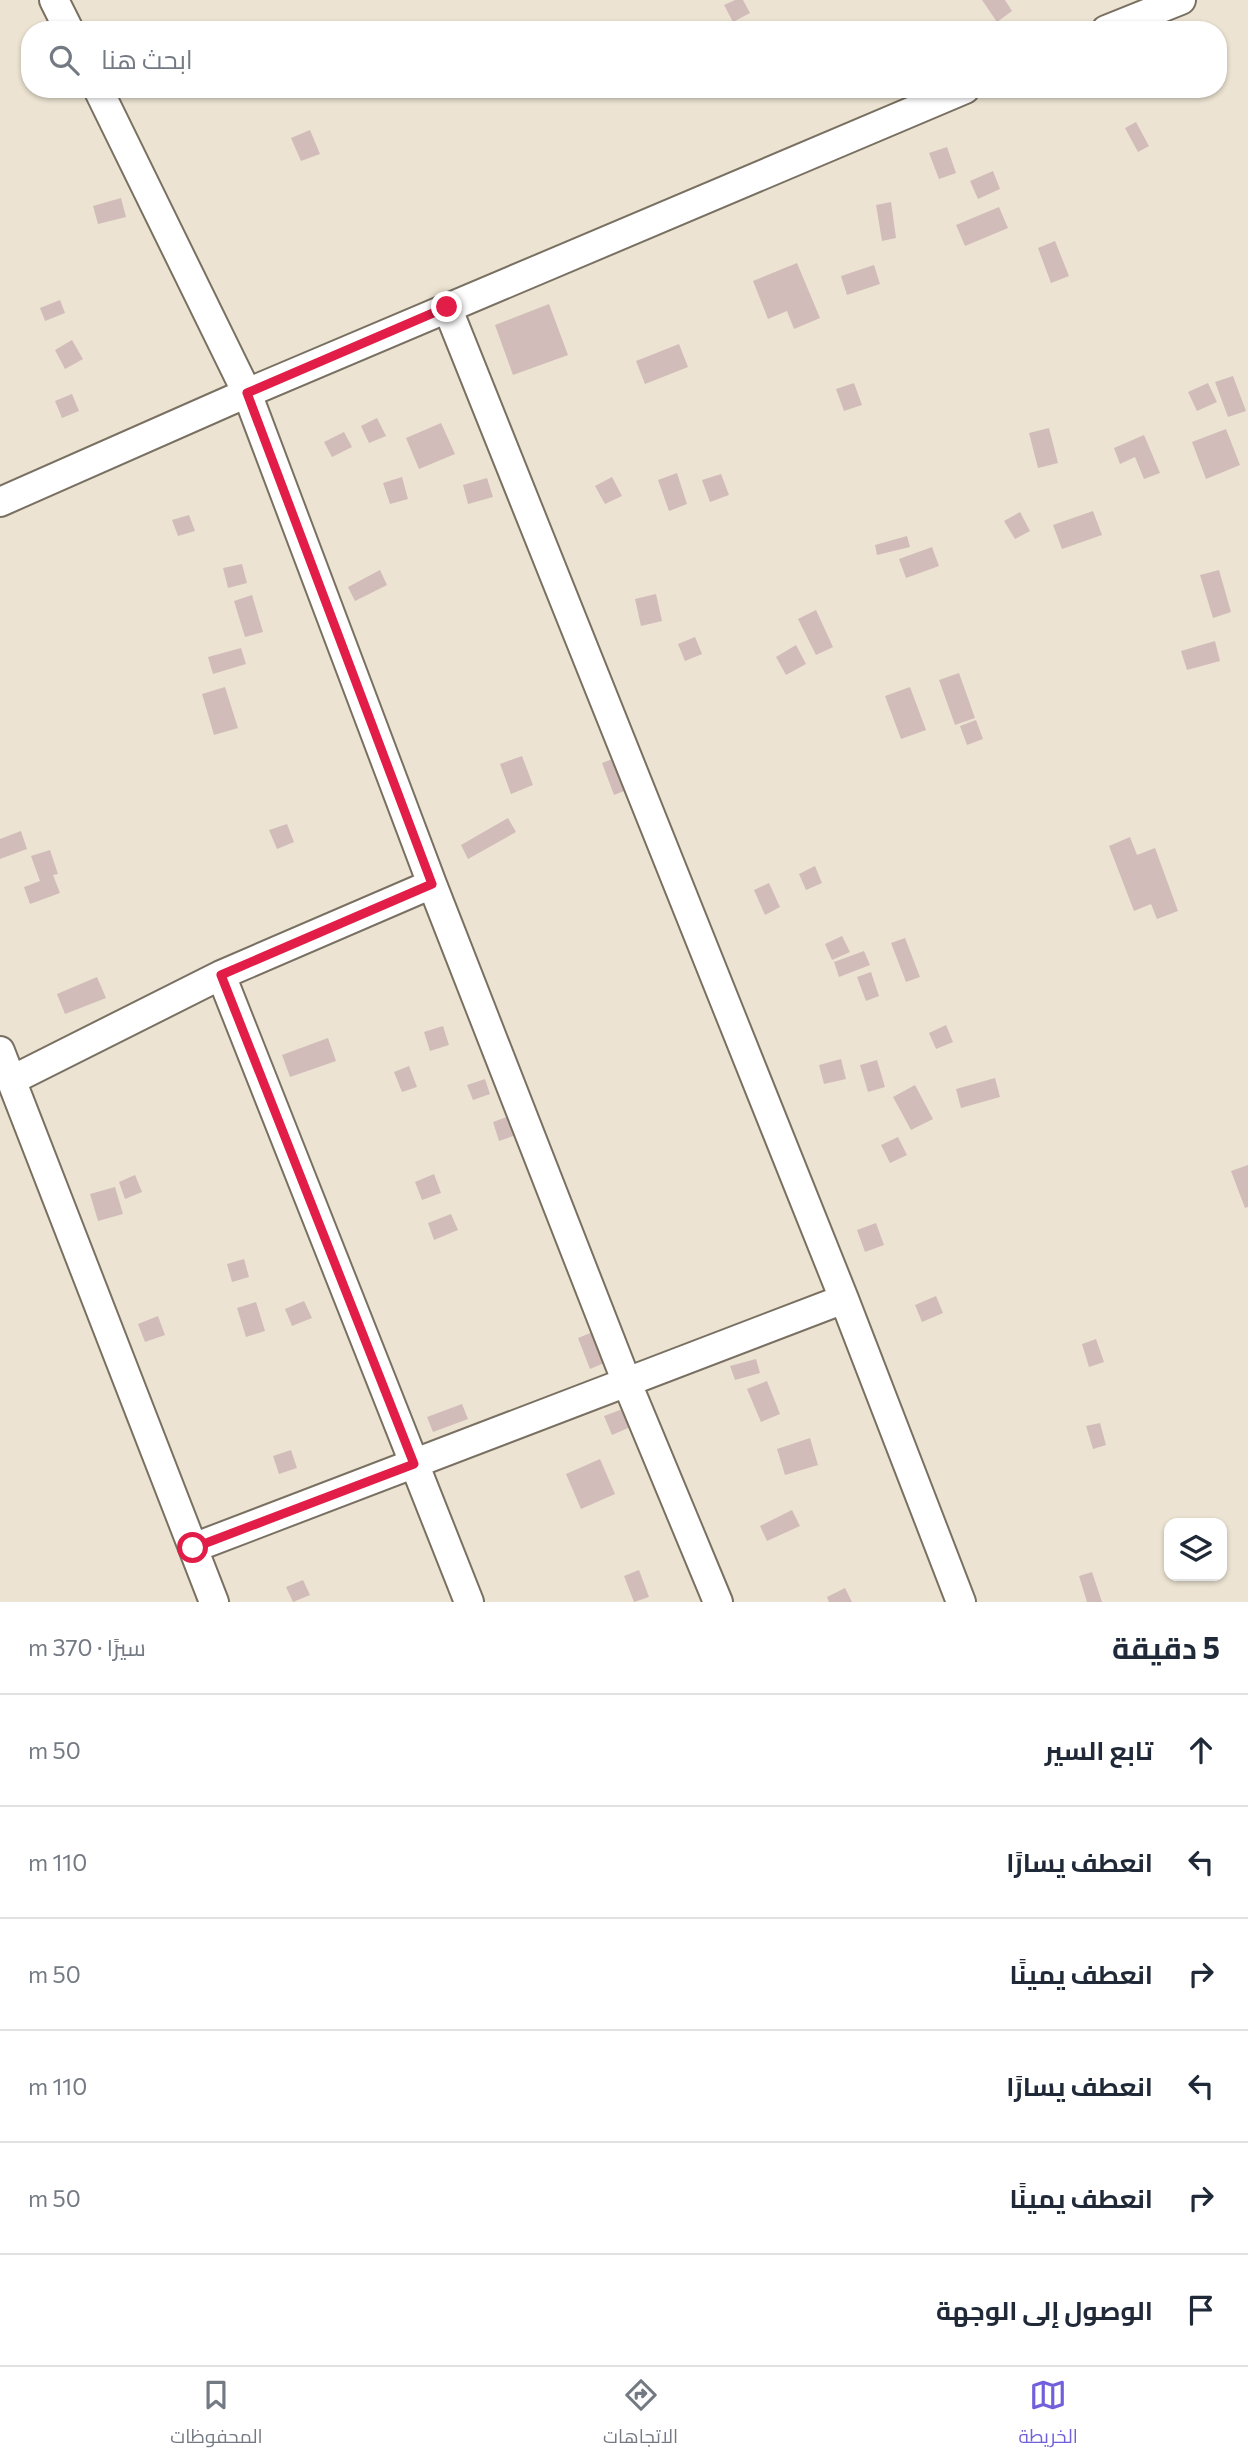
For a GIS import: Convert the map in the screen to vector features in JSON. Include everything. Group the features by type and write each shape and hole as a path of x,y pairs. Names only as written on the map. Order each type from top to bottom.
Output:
{"street":[{"path":"54,0 64,21"},
{"path":"1117,21 1134,8 1181,0"},
{"path":"102,98 247,393 432,884 628,1383 718,1602"},
{"path":"0,502 447,307 944,98"},
{"path":"447,307 844,1299 961,1602"},
{"path":"12,1080 221,975 432,884"},
{"path":"221,975 469,1602"},
{"path":"0,1051 214,1602"},
{"path":"193,1548 844,1299"}],"building":[{"path":"743,0 750,13 732,21 724,5"},
{"path":"982,0 1005,0 1012,11 996,21"},
{"path":"1136,122 1149,146 1138,152 1125,128"},
{"path":"310,130 320,154 301,161 291,138"},
{"path":"947,147 956,173 939,179 929,153"},
{"path":"993,171 1000,189 978,199 970,181"},
{"path":"121,198 126,217 98,224 93,206"},
{"path":"891,202 896,238 882,241 876,205"},
{"path":"999,207 1008,228 965,246 956,225"},
{"path":"1055,241 1069,276 1051,283 1038,248"},
{"path":"797,263 820,318 794,329 787,311 768,319 753,281"},
{"path":"874,265 880,284 847,295 841,276"},
{"path":"60,300 65,313 45,321 40,308"},
{"path":"549,304 568,355 513,375 495,325"},
{"path":"72,340 83,359 65,369 55,350"},
{"path":"679,344 688,367 645,384 636,361"},
{"path":"1233,376 1246,411 1228,417 1215,382"},
{"path":"854,383 862,405 844,411 836,389"},
{"path":"1208,383 1217,402 1197,411 1188,392"},
{"path":"72,394 79,411 62,418 55,401"},
{"path":"377,418 386,436 369,443 361,426"},
{"path":"441,423 455,454 419,469 406,438"},
{"path":"1049,428 1058,463 1038,468 1029,433"},
{"path":"1226,429 1240,465 1206,479 1192,442"},
{"path":"344,432 352,447 332,457 324,442"},
{"path":"1144,435 1160,473 1144,479 1135,457 1120,464 1114,448"},
{"path":"677,473 687,504 669,511 658,480"},
{"path":"721,474 729,495 710,502 702,480"},
{"path":"402,477 408,499 390,504 383,483"},
{"path":"612,477 622,496 605,504 595,486"},
{"path":"487,478 493,497 468,504 463,485"},
{"path":"1093,511 1102,535 1062,549 1053,525"},
{"path":"1020,512 1030,531 1015,539 1004,521"},
{"path":"189,515 195,531 178,536 172,520"},
{"path":"907,536 910,547 877,555 875,545"},
{"path":"932,547 939,566 906,578 899,559"},
{"path":"242,564 247,583 228,588 223,568"},
{"path":"380,570 387,585 355,601 348,587"},
{"path":"1219,570 1231,612 1213,618 1200,575"},
{"path":"656,594 662,621 641,626 635,599"},
{"path":"252,595 263,632 245,637 234,601"},
{"path":"816,610 833,647 816,655 798,619"},
{"path":"695,637 702,654 685,661 678,644"},
{"path":"1215,641 1220,661 1187,670 1181,651"},
{"path":"796,645 806,664 786,675 776,657"},
{"path":"241,648 246,664 213,674 208,657"},
{"path":"959,673 975,718 955,725 939,680"},
{"path":"225,687 238,728 214,735 202,694"},
{"path":"910,687 926,730 901,739 885,696"},
{"path":"976,720 983,739 967,745 960,726"},
{"path":"522,756 533,785 511,794 500,764"},
{"path":"618,757 629,789 614,795 602,763"},
{"path":"508,818 516,832 468,859 461,845"},
{"path":"287,824 294,842 277,849 269,830"},
{"path":"21,831 27,849 0,859 0,839"},
{"path":"1130,837 1137,855 1155,848 1178,911 1157,919 1151,904 1134,911 1109,846"},
{"path":"50,850 58,874 53,875 60,893 30,904 24,887 40,881 31,856"},
{"path":"815,866 822,883 806,890 799,874"},
{"path":"769,883 780,907 765,915 754,890"},
{"path":"842,936 850,952 832,960 825,944"},
{"path":"905,938 920,977 906,982 891,943"},
{"path":"864,951 870,965 839,977 834,962"},
{"path":"871,972 879,996 866,1001 857,977"},
{"path":"97,977 106,998 65,1014 57,994"},
{"path":"946,1025 953,1042 936,1049 929,1033"},
{"path":"443,1026 449,1045 430,1051 424,1032"},
{"path":"328,1038 336,1061 290,1077 282,1055"},
{"path":"841,1059 846,1079 824,1084 819,1065"},
{"path":"877,1060 885,1087 868,1092 860,1065"},
{"path":"409,1066 417,1087 402,1092 394,1072"},
{"path":"995,1078 1000,1097 961,1108 956,1089"},
{"path":"485,1079 490,1094 473,1100 467,1085"},
{"path":"915,1085 933,1119 911,1130 893,1097"},
{"path":"512,1115 519,1134 499,1141 493,1122"},
{"path":"898,1137 907,1155 890,1163 881,1145"},
{"path":"1248,1165 1248,1207 1245,1208 1231,1171"},
{"path":"434,1174 441,1193 422,1200 415,1182"},
{"path":"135,1175 142,1192 125,1199 119,1182"},
{"path":"115,1187 123,1214 98,1221 90,1194"},
{"path":"451,1214 458,1230 434,1240 428,1223"},
{"path":"876,1223 884,1245 865,1252 857,1230"},
{"path":"244,1259 249,1277 232,1282 227,1264"},
{"path":"936,1296 943,1313 922,1322 915,1305"},
{"path":"304,1301 312,1318 292,1326 285,1309"},
{"path":"256,1302 265,1331 246,1337 237,1308"},
{"path":"158,1316 165,1335 145,1342 138,1324"},
{"path":"598,1330 609,1361 590,1369 578,1338"},
{"path":"1096,1339 1104,1362 1089,1367 1082,1344"},
{"path":"756,1359 760,1373 735,1380 730,1366"},
{"path":"767,1381 780,1414 761,1422 747,1389"},
{"path":"462,1404 468,1419 433,1432 427,1417"},
{"path":"628,1407 635,1425 612,1435 604,1416"},
{"path":"1100,1423 1106,1445 1093,1449 1086,1426"},
{"path":"810,1438 818,1465 785,1475 777,1449"},
{"path":"291,1450 297,1468 279,1474 273,1456"},
{"path":"600,1459 615,1494 581,1509 566,1474"},
{"path":"792,1510 800,1526 767,1541 760,1526"},
{"path":"639,1570 649,1597 634,1602 624,1576"},
{"path":"1092,1572 1102,1602 1087,1602 1079,1576"},
{"path":"303,1580 310,1595 293,1602 286,1587"},
{"path":"845,1588 852,1602 829,1602 827,1597"}],"route":[{"path":"193,1548 414,1464 221,975 432,884 247,393 447,307"}]}
